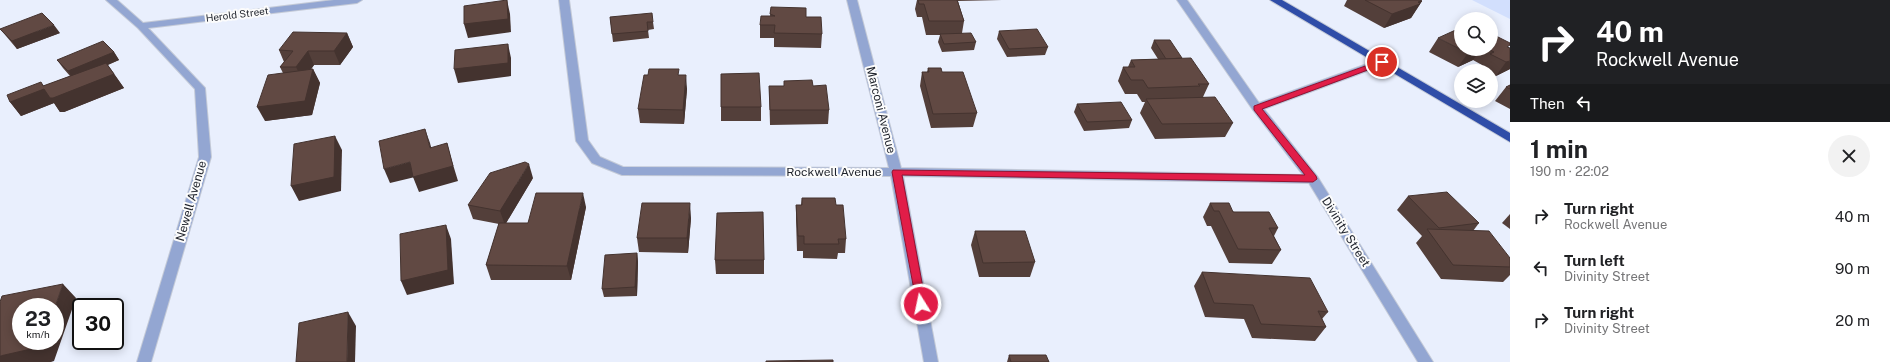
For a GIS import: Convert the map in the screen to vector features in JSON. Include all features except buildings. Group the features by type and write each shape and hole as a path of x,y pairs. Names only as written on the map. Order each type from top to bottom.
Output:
{"highway":[{"path":"1275,0 1510,138"}],"street":[{"name":"Newell Avenue","path":"111,0 141,26 200,88 204,157 144,362"},
{"name":"Herold Street","path":"141,26 357,0"},
{"name":"Rockwell Avenue","path":"564,0 582,141 596,160 622,171 896,172 1313,179"},
{"name":"Marconi Avenue","path":"852,0 896,172 931,362"},
{"name":"Divinity Street","path":"1182,0 1257,108 1313,179 1426,362"},
{"path":"1257,108 1382,62"}],"shaded area":[{"path":"1472,0 1510,0 1510,19"}],"route":[{"path":"921,304 896,172 1313,179 1257,108 1382,62"}]}
